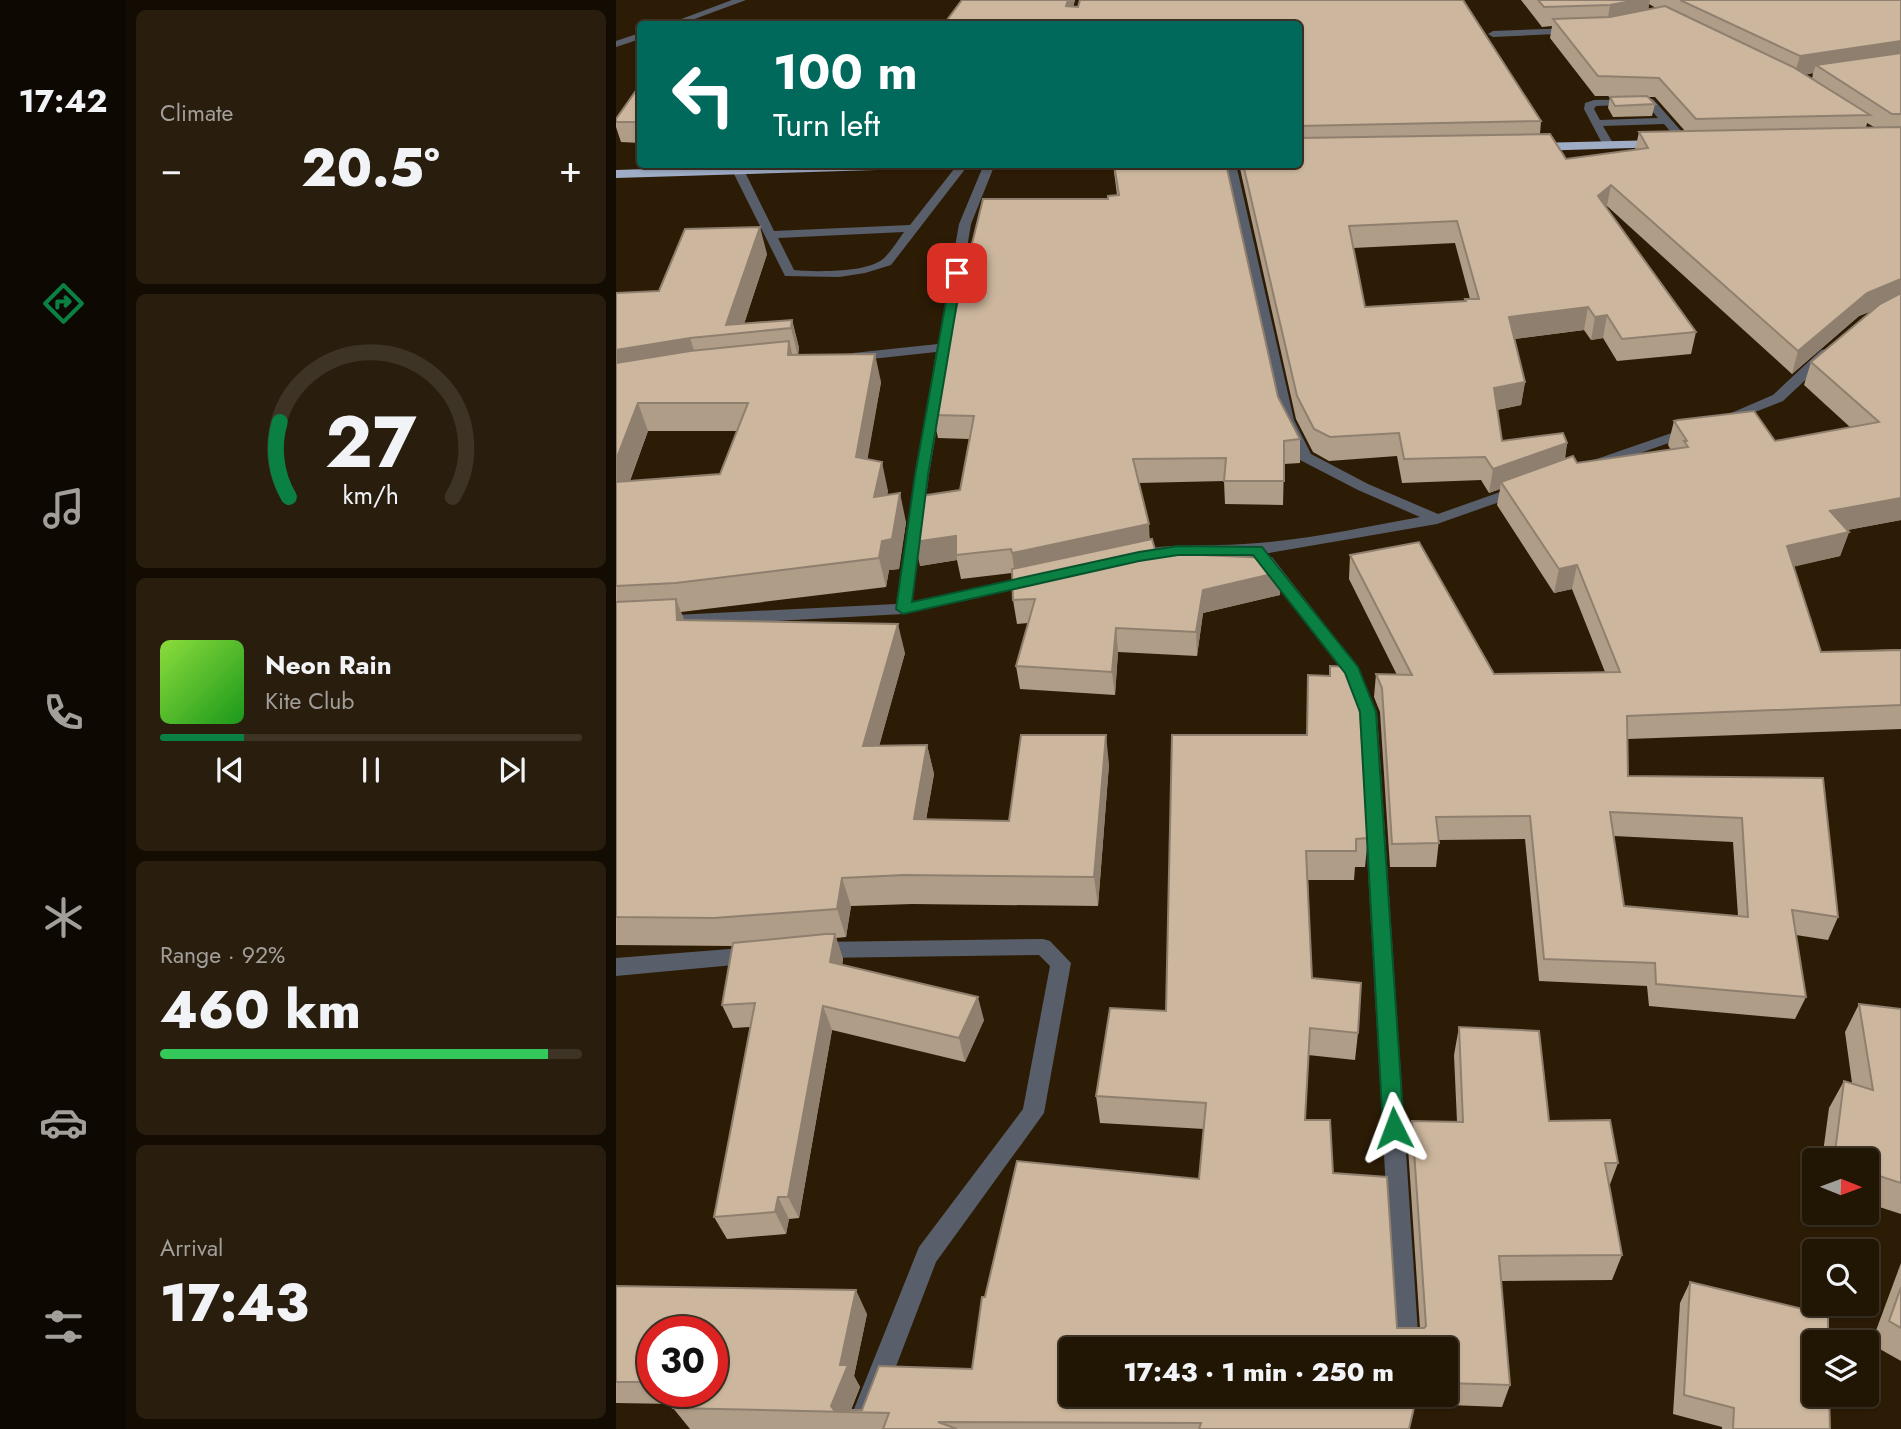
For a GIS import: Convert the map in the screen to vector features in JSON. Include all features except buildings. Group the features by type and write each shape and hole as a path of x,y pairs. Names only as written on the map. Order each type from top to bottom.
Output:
{"highway":[{"path":"1515,147 1693,143"},
{"path":"616,174 806,168"}],"street":[{"path":"682,21 741,0"},
{"path":"1493,34 1581,31"},
{"path":"616,44 637,37"},
{"path":"1608,145 1589,105 1643,100 1653,103 1668,121 1693,143"},
{"path":"1597,123 1668,121"},
{"path":"738,170 789,273 801,275 874,269 887,262 961,168"},
{"path":"903,609 943,347 965,224 988,168"},
{"path":"1231,168 1287,420 1305,457 1363,487 1437,519"},
{"path":"770,235 913,228"},
{"path":"1570,472 1778,398 1840,342"},
{"path":"835,359 943,347"},
{"path":"1126,559 1178,551 1257,550 1437,519 1533,485"},
{"path":"1257,550 1353,671 1368,712 1406,1337"},
{"path":"616,624 903,609 1048,577"},
{"path":"616,967 835,948 1043,947 1061,963 1033,1113 927,1255 859,1429"}],"route":[{"path":"957,273 922,475 903,609 1139,556 1178,551 1257,550 1353,671 1368,712 1394,1128"}]}
